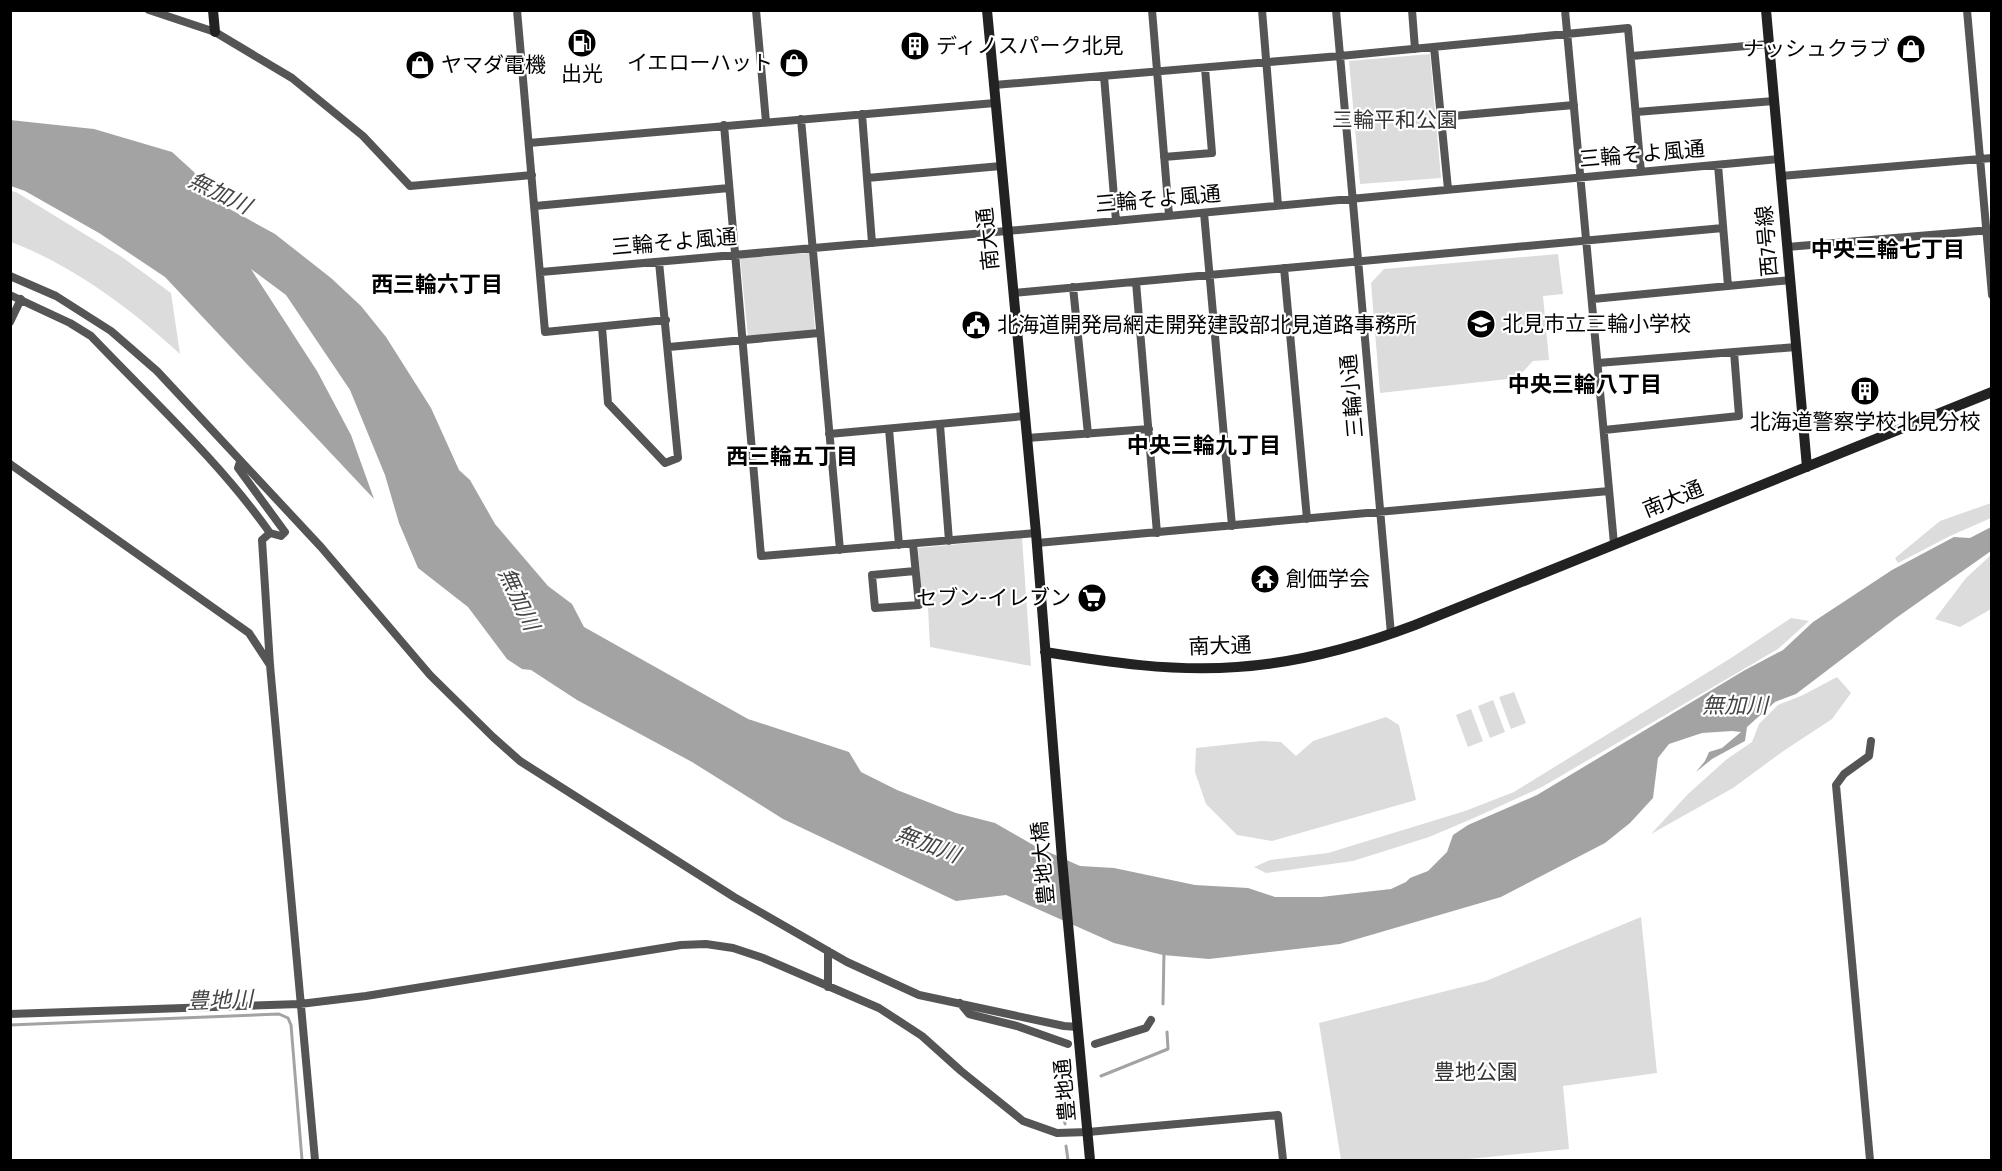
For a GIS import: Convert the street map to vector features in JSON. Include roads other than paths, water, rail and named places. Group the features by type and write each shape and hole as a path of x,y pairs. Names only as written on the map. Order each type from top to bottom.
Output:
{"street":[{"path":"213,10 215,32"},
{"path":"517,10 545,332 666,320"},
{"path":"756,10 766,122"},
{"name":"南大通","path":"987,10 1045,652 1162,667 1236,667 1331,653 1391,634 1992,392"},
{"path":"1152,10 1169,215"},
{"path":"1262,10 1278,205"},
{"name":"三輪小通","path":"1336,10 1391,634"},
{"path":"1412,10 1415,49"},
{"path":"1565,10 1614,544"},
{"name":"西7号線","path":"1766,10 1807,467"},
{"path":"1967,10 1980,159 1989,230 1992,295"},
{"path":"153,11 215,32 292,78 363,136 410,186 532,175"},
{"path":"994,85 1340,56 1628,28 1641,172"},
{"path":"1632,56 1769,44"},
{"path":"1434,46 1448,189"},
{"path":"1164,157 1212,153 1204,68"},
{"path":"1104,76 1116,221"},
{"path":"1636,112 1774,101"},
{"path":"529,143 995,103"},
{"path":"1442,117 1574,105"},
{"path":"862,114 872,243"},
{"path":"801,119 840,550"},
{"path":"724,125 761,556 949,541 1157,533 1609,491"},
{"path":"1781,176 1992,158"},
{"name":"三輪そよ風通","path":"541,272 1779,159"},
{"path":"1718,165 1728,286"},
{"path":"867,178 1001,166"},
{"path":"535,206 729,188"},
{"path":"1204,213 1232,526"},
{"path":"1013,292 1723,228"},
{"path":"1787,247 1989,230"},
{"path":"602,327 609,403 665,463 678,458 659,262"},
{"path":"1284,268 1307,519"},
{"path":"10,276 57,296 111,331 157,371 321,547 430,675 493,738 520,761 734,897 847,962 919,995 1064,1026 1077,1022"},
{"path":"1593,299 1791,280"},
{"path":"1136,282 1157,533"},
{"path":"1073,287 1088,434"},
{"path":"10,295 91,336 210,459 249,504 270,533 281,536 285,532 238,468 240,462"},
{"path":"10,322 21,299"},
{"path":"669,347 819,333"},
{"path":"1598,363 1796,346"},
{"path":"1604,430 1739,416 1734,352"},
{"path":"829,434 1025,416"},
{"path":"940,425 949,541"},
{"path":"889,429 898,545"},
{"path":"1027,438 1149,429"},
{"path":"10,464 249,633 270,665"},
{"path":"270,533 262,540 270,665 315,1161"},
{"path":"913,544 919,605 875,608 873,575 915,571"},
{"name":"豊地大橋","path":"1045,652 1077,1022"},
{"path":"1870,1161 1836,786 1844,774 1869,756 1871,741"},
{"path":"10,1014 300,1004 366,996 690,944 706,944 733,948 763,958 879,1008 922,1036 1023,1121 1057,1133 1278,1115 1283,1161"},
{"path":"828,951 828,987"},
{"path":"960,1003 969,1014 1017,1026 1068,1044"},
{"path":"1095,1044 1146,1029 1151,1020"},
{"name":"豊地通","path":"1077,1022 1090,1161"}],"water":[{"name":"無加川","path":"10,120 94,129 172,152 194,172 206,196 275,234 331,278 361,306 386,337 431,408 459,470 470,480 495,524 548,586 572,604 584,627 748,719 849,752 861,772 897,790 956,813 995,823 1035,846 1080,866 1114,868 1195,885 1248,888 1275,897 1321,897 1391,889 1428,871 1447,852 1453,835 1468,825 1537,795 1745,670 1783,650 1813,622 1892,570 1954,537 1970,538 1991,527 1991,551 1896,618 1796,694 1775,702 1747,727 1745,741 1712,759 1696,772 1709,752 1722,748 1741,732 1702,733 1669,744 1658,758 1653,798 1630,823 1605,843 1501,897 1340,944 1209,959 1163,955 1114,943 1006,895 956,901 783,819 692,762 577,700 531,670 522,669 507,659 468,607 418,568 399,523 385,475 350,390 286,295 251,269 317,371 351,435 374,499 165,277 99,233 25,191 11,186"}],"waterway":[{"path":"1163,1004 1164,952"},
{"name":"豊地川","path":"10,1025 279,1014 288,1018 291,1025 302,1160"},
{"path":"1101,1076 1168,1049 1167,1032"},
{"path":"1065,1124 1064,1106 1071,1096"},
{"path":"1066,1146 1068,1160"}],"place":[{"name":"出光","path":"582,43"},
{"name":"ディノスパーク北見","path":"915,46"},
{"name":"ナッシュクラブ","path":"1911,49"},
{"name":"イエローハット","path":"794,63"},
{"name":"ヤマダ電機","path":"420,65"},
{"name":"北見市立三輪小学校","path":"1481,324"},
{"name":"北海道開発局網走開発建設部北見道路事務所","path":"976,325"},
{"name":"北海道警察学校北見分校","path":"1865,391"},
{"name":"創価学会","path":"1265,579"},
{"name":"セブン-イレブン","path":"1092,598"}],"district":[{"name":"中央三輪七丁目","path":"1888,249"},
{"name":"西三輪六丁目","path":"437,284"},
{"name":"中央三輪八丁目","path":"1585,384"},
{"name":"中央三輪九丁目","path":"1204,445"},
{"name":"西三輪五丁目","path":"792,456"}],"park label":[{"name":"三輪平和公園","path":"1395,120"},
{"name":"豊地公園","path":"1476,1072"}]}
